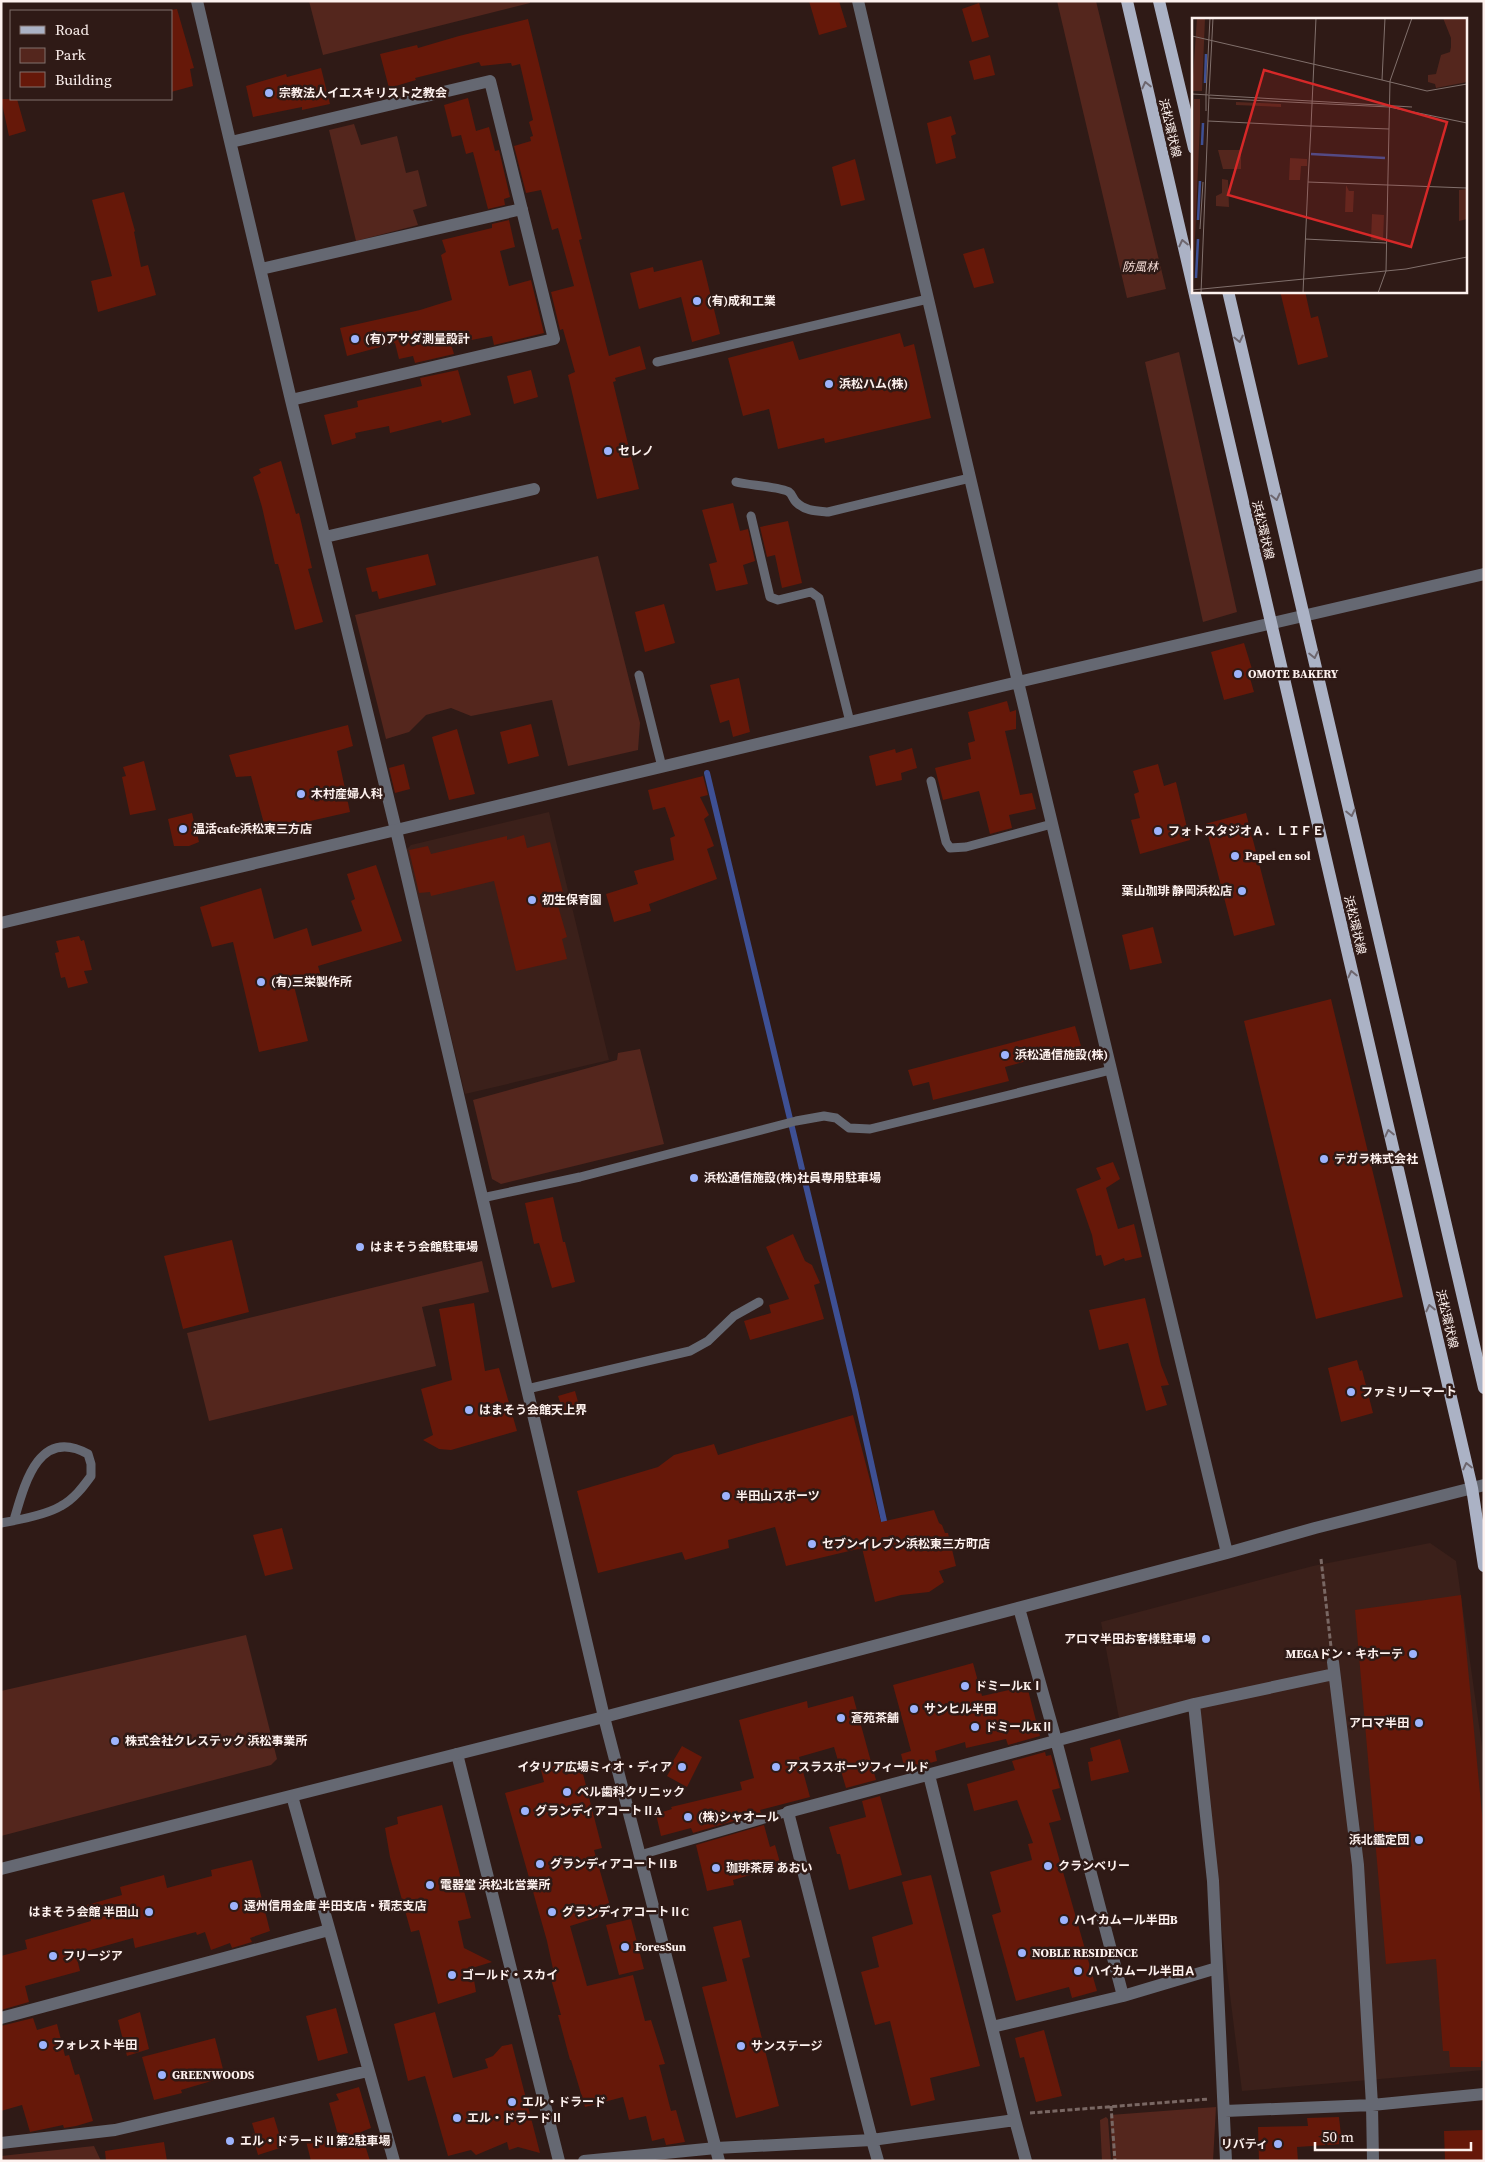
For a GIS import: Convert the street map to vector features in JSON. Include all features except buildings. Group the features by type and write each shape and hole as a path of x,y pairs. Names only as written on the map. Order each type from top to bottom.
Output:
{"main road":[{"name":"浜松環状線","path":"1127,1 1192,282"},
{"name":"浜松環状線","path":"1159,1 1192,137"},
{"name":"浜松環状線","path":"1194,292 1271,624 1478,1487 1484,1566"},
{"name":"浜松環状線","path":"1228,292 1484,1388"}],"street":[{"path":"197,1 291,400 396,830 604,1717 717,2155"},
{"path":"858,1 1018,682 1227,1553"},
{"path":"231,142 490,81 554,339 291,400"},
{"path":"261,269 522,209"},
{"path":"325,538 534,489"},
{"path":"1,923 1018,682 1484,574"},
{"path":"1,1869 604,1717 1227,1553 1315,1528 1478,1487"},
{"path":"1019,1608 1056,1740 1123,1996"},
{"path":"878,2161 788,1812 1334,1668 1358,1865 1372,2105 1373,2161"},
{"path":"1194,1704 1213,1881 1225,2105 1226,2161"},
{"path":"456,1754 559,2161"},
{"path":"928,1775 1026,2161"},
{"path":"292,1796 394,2161"},
{"path":"1,2018 329,1930"},
{"path":"992,2027 1123,1996 1217,1968"},
{"path":"1,2143 115,2130 368,2071"},
{"path":"1225,2105 1372,2105 1484,2094"},
{"path":"584,2161 717,2155 872,2140 1015,2120"}],"lane":[{"path":"657,362 928,299"},
{"path":"736,482 760,487 776,487 790,492 796,502 805,508 828,512 970,478"},
{"path":"751,516 770,597 778,600 812,592 819,598 850,722"},
{"path":"639,676 662,767"},
{"path":"931,781 946,842 950,848 966,847 1052,824"},
{"path":"482,1198 580,1177 792,1122 824,1116 836,1118 849,1128 870,1129 1111,1070"},
{"path":"527,1389 690,1351 708,1340 734,1316 759,1302"},
{"path":"1,1523 14,1520 61,1506 77,1494 91,1476 91,1464 88,1454 75,1447 58,1448 40,1458 28,1476 14,1520"},
{"path":"640,1855 788,1812"}],"path":[{"path":"1321,1559 1334,1668"},
{"path":"1028,2114 1111,2106 1225,2105"},
{"path":"1111,2106 1115,2161"}],"shaded area":[{"path":"549,812 609,1060 465,1094 406,850 411,845"},
{"path":"1430,1543 1456,1561 1484,1761 1484,2070 1242,2091 1193,1699 1119,1718 1101,1622 1313,1566"}],"green space":[{"path":"309,1 530,1 530,3 323,55"},
{"name":"防風林","path":"1057,1 1096,1 1166,289 1127,298"},
{"path":"354,124 361,145 397,136 406,173 418,170 427,206 413,210 418,225 356,241 329,130"},
{"path":"1179,352 1237,612 1203,622 1145,362"},
{"path":"598,556 640,723 638,750 568,766 552,700 471,716 451,708 426,715 409,732 386,739 355,615"},
{"path":"640,1049 664,1144 501,1184 492,1179 473,1100 617,1060 618,1053"},
{"path":"482,1261 489,1292 422,1307 436,1366 209,1421 187,1333"},
{"path":"246,1635 277,1759 271,1765 1,1836 1,1691"},
{"path":"1216,2107 1213,2161 1113,2161 1110,2115"},
{"path":"1106,2117 1108,2119 1111,2161 1102,2161 1100,2120"},
{"path":"94,2146 101,2161 1,2161 1,2156"}],"waterway":[{"path":"707,773 855,1390 886,1530"}],"place":[{"name":"宗教法人イエスキリスト之教会","path":"269,93"},
{"name":"(有)成和工業","path":"697,301"},
{"name":"(有)アサダ測量設計","path":"355,339"},
{"name":"浜松ハム(株)","path":"829,384"},
{"name":"セレノ","path":"608,451"},
{"name":"OMOTE BAKERY","path":"1238,674"},
{"name":"木村産婦人科","path":"301,794"},
{"name":"温活cafe浜松東三方店","path":"183,829"},
{"name":"フォトスタジオＡ．ＬＩＦＥ","path":"1158,831"},
{"name":"Papel en sol","path":"1235,856"},
{"name":"葉山珈琲 静岡浜松店","path":"1242,891"},
{"name":"初生保育園","path":"532,900"},
{"name":"(有)三栄製作所","path":"261,982"},
{"name":"浜松通信施設(株)","path":"1005,1055"},
{"name":"テガラ株式会社","path":"1324,1159"},
{"name":"浜松通信施設(株)社員専用駐車場","path":"694,1178"},
{"name":"はまそう会館駐車場","path":"360,1247"},
{"name":"ファミリーマート","path":"1351,1392"},
{"name":"はまそう会館天上界","path":"469,1410"},
{"name":"半田山スポーツ","path":"726,1496"},
{"name":"セブンイレブン浜松東三方町店","path":"812,1544"},
{"name":"アロマ半田お客様駐車場","path":"1206,1639"},
{"name":"MEGAドン・キホーテ","path":"1413,1654"},
{"name":"ドミールKⅠ","path":"965,1686"},
{"name":"サンヒル半田","path":"914,1709"},
{"name":"蒼苑茶舗","path":"841,1718"},
{"name":"アロマ半田","path":"1419,1723"},
{"name":"ドミールKⅡ","path":"975,1727"},
{"name":"株式会社クレステック 浜松事業所","path":"115,1741"},
{"name":"イタリア広場ミィオ・ディア","path":"682,1767"},
{"name":"アスラスポーツフィールド","path":"776,1767"},
{"name":"ベル歯科クリニック","path":"567,1792"},
{"name":"グランディアコートⅡA","path":"525,1811"},
{"name":"(株)シャオール","path":"688,1817"},
{"name":"浜北鑑定団","path":"1419,1840"},
{"name":"グランディアコートⅡB","path":"540,1864"},
{"name":"クランベリー","path":"1048,1866"},
{"name":"珈琲茶房 あおい","path":"716,1868"},
{"name":"電器堂 浜松北営業所","path":"430,1885"},
{"name":"遠州信用金庫 半田支店・積志支店","path":"234,1906"},
{"name":"はまそう会館 半田山","path":"149,1912"},
{"name":"グランディアコートⅡC","path":"552,1912"},
{"name":"ハイカムール半田B","path":"1064,1920"},
{"name":"ForesSun","path":"625,1947"},
{"name":"NOBLE RESIDENCE","path":"1022,1953"},
{"name":"フリージア","path":"53,1956"},
{"name":"ハイカムール半田Ａ","path":"1078,1971"},
{"name":"ゴールド・スカイ","path":"452,1975"},
{"name":"フォレスト半田","path":"43,2045"},
{"name":"サンステージ","path":"741,2046"},
{"name":"GREENWOODS","path":"162,2075"},
{"name":"エル・ドラード","path":"512,2102"},
{"name":"エル・ドラードⅡ","path":"457,2118"},
{"name":"エル・ドラードⅡ第2駐車場","path":"230,2141"},
{"name":"リバティ","path":"1278,2144"}]}
